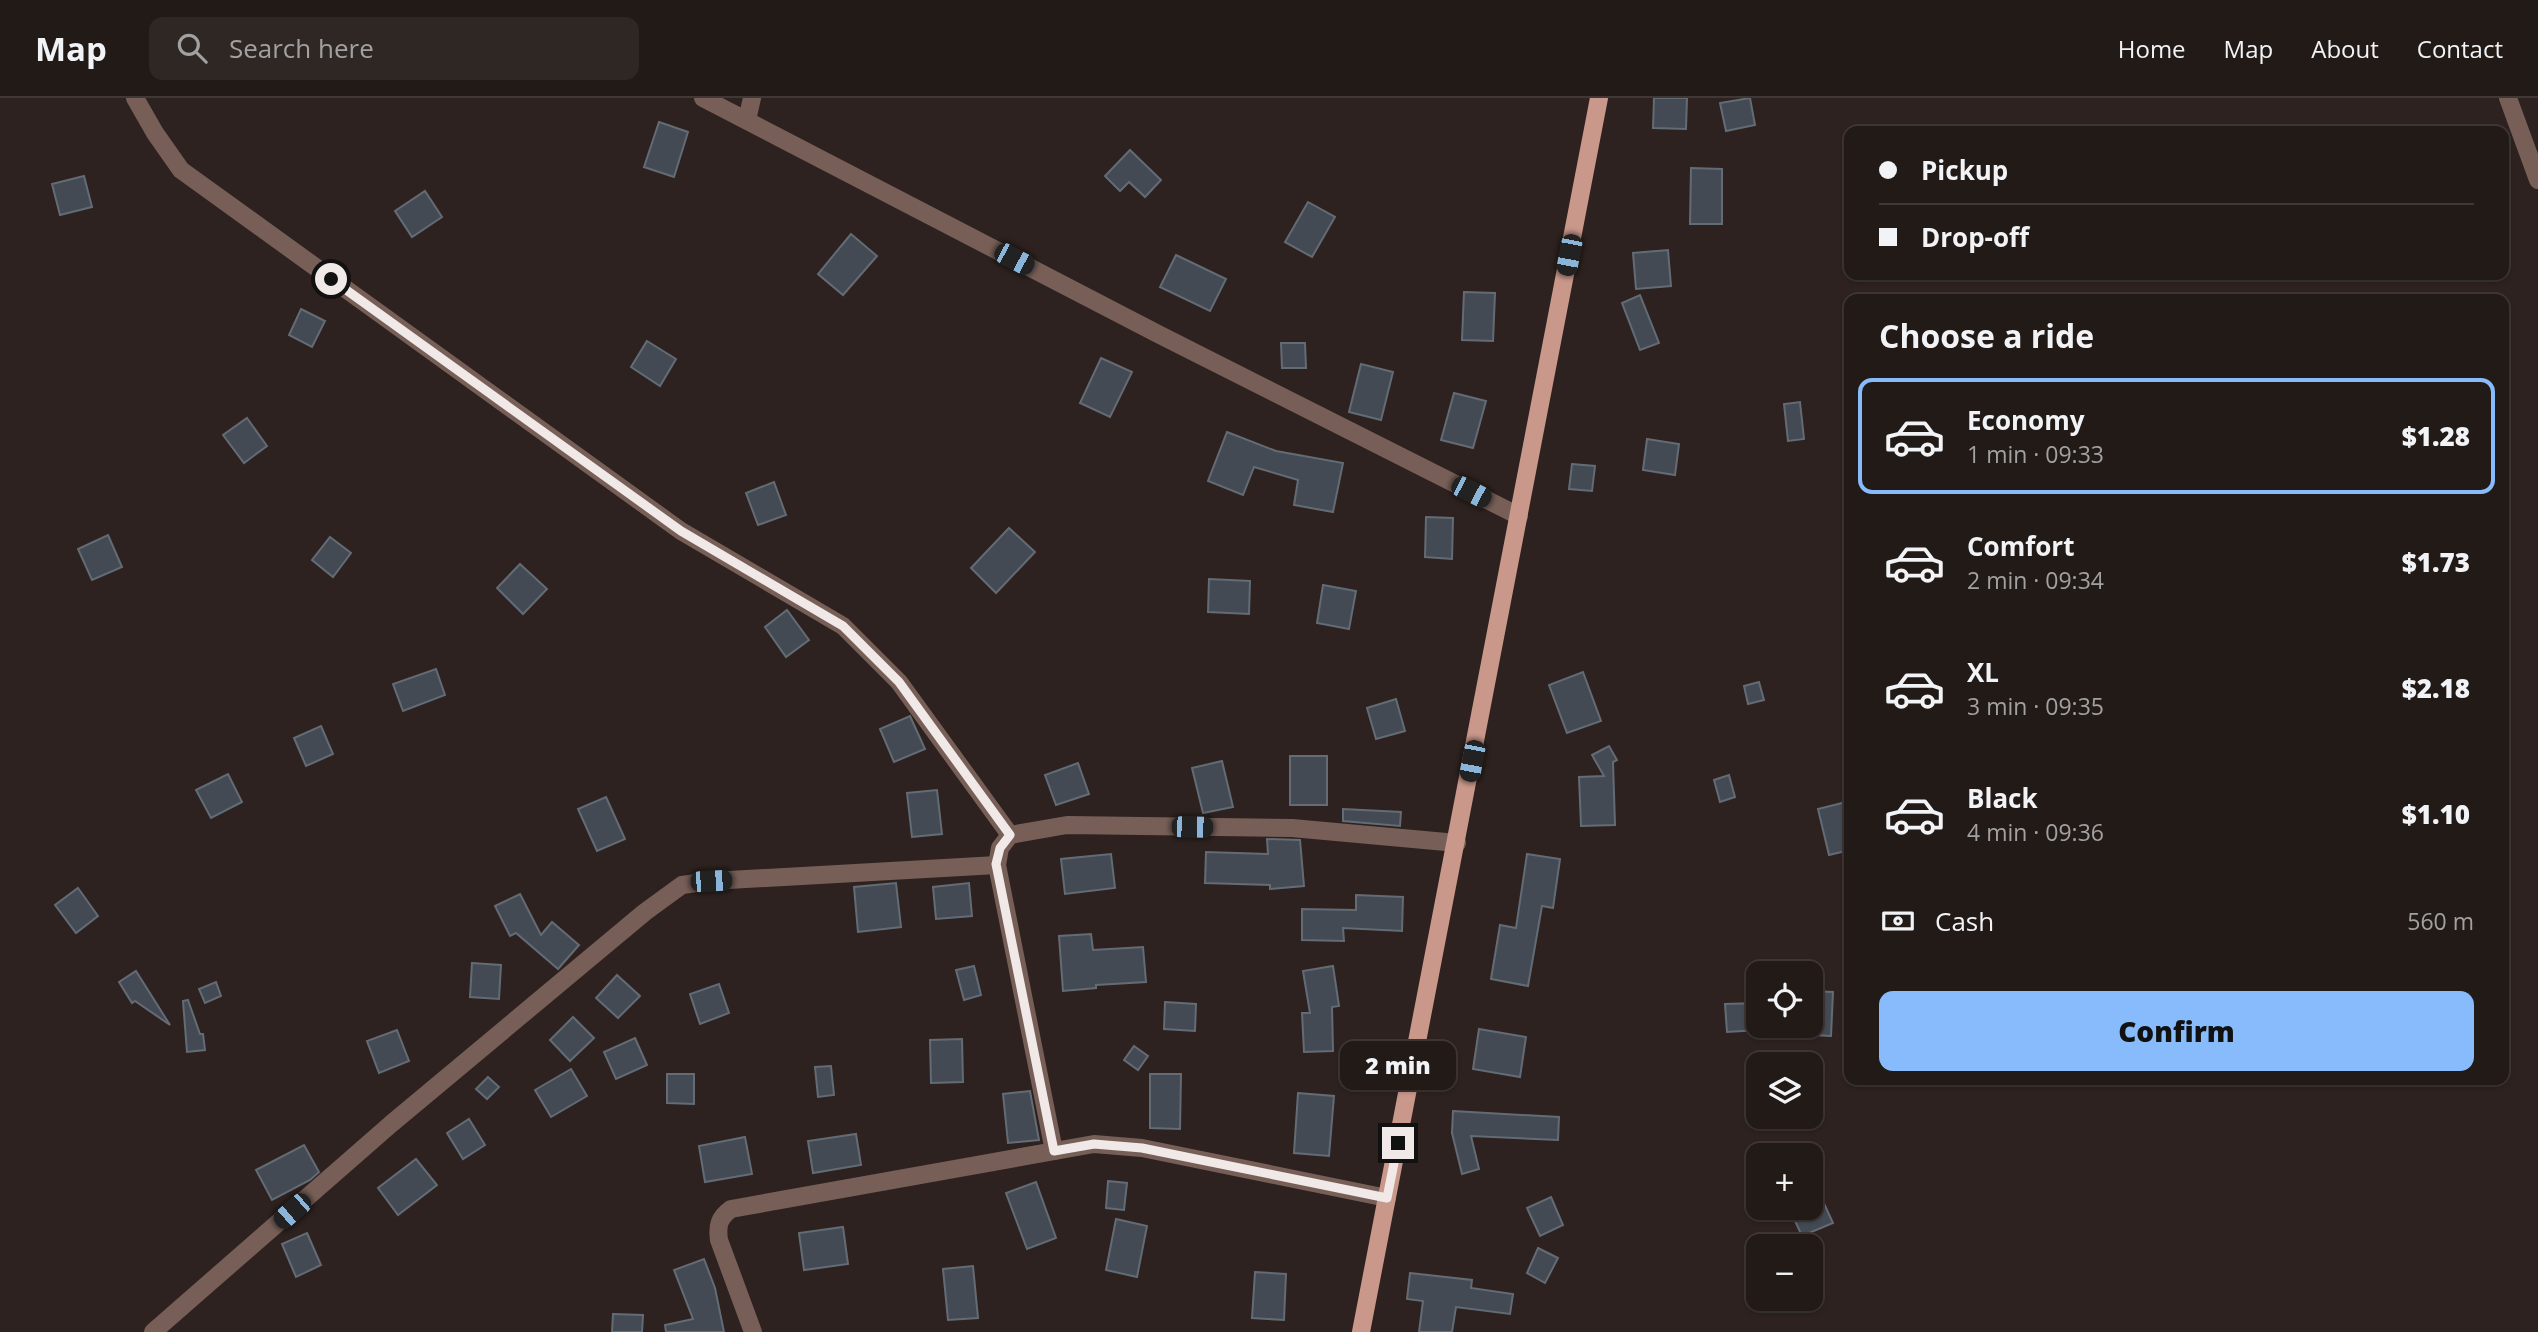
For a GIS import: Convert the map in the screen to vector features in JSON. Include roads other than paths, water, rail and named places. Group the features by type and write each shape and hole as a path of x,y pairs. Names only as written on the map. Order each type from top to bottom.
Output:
{"main road":[{"path":"1361,1332 1599,98"}],"street":[{"path":"135,98 181,170 681,531 843,626 899,682 1010,835"},
{"path":"704,98 1172,341 1518,516"},
{"path":"747,120 752,98"},
{"path":"2508,98 2538,180"},
{"path":"1054,1151 996,864 1000,848 1010,835 1066,825 1292,828 1457,843"},
{"path":"153,1332 401,1115 645,912 682,885 996,864"},
{"path":"753,1332 719,1240 717,1227 722,1216 731,1209 1094,1144 1142,1148 1387,1198"}]}
